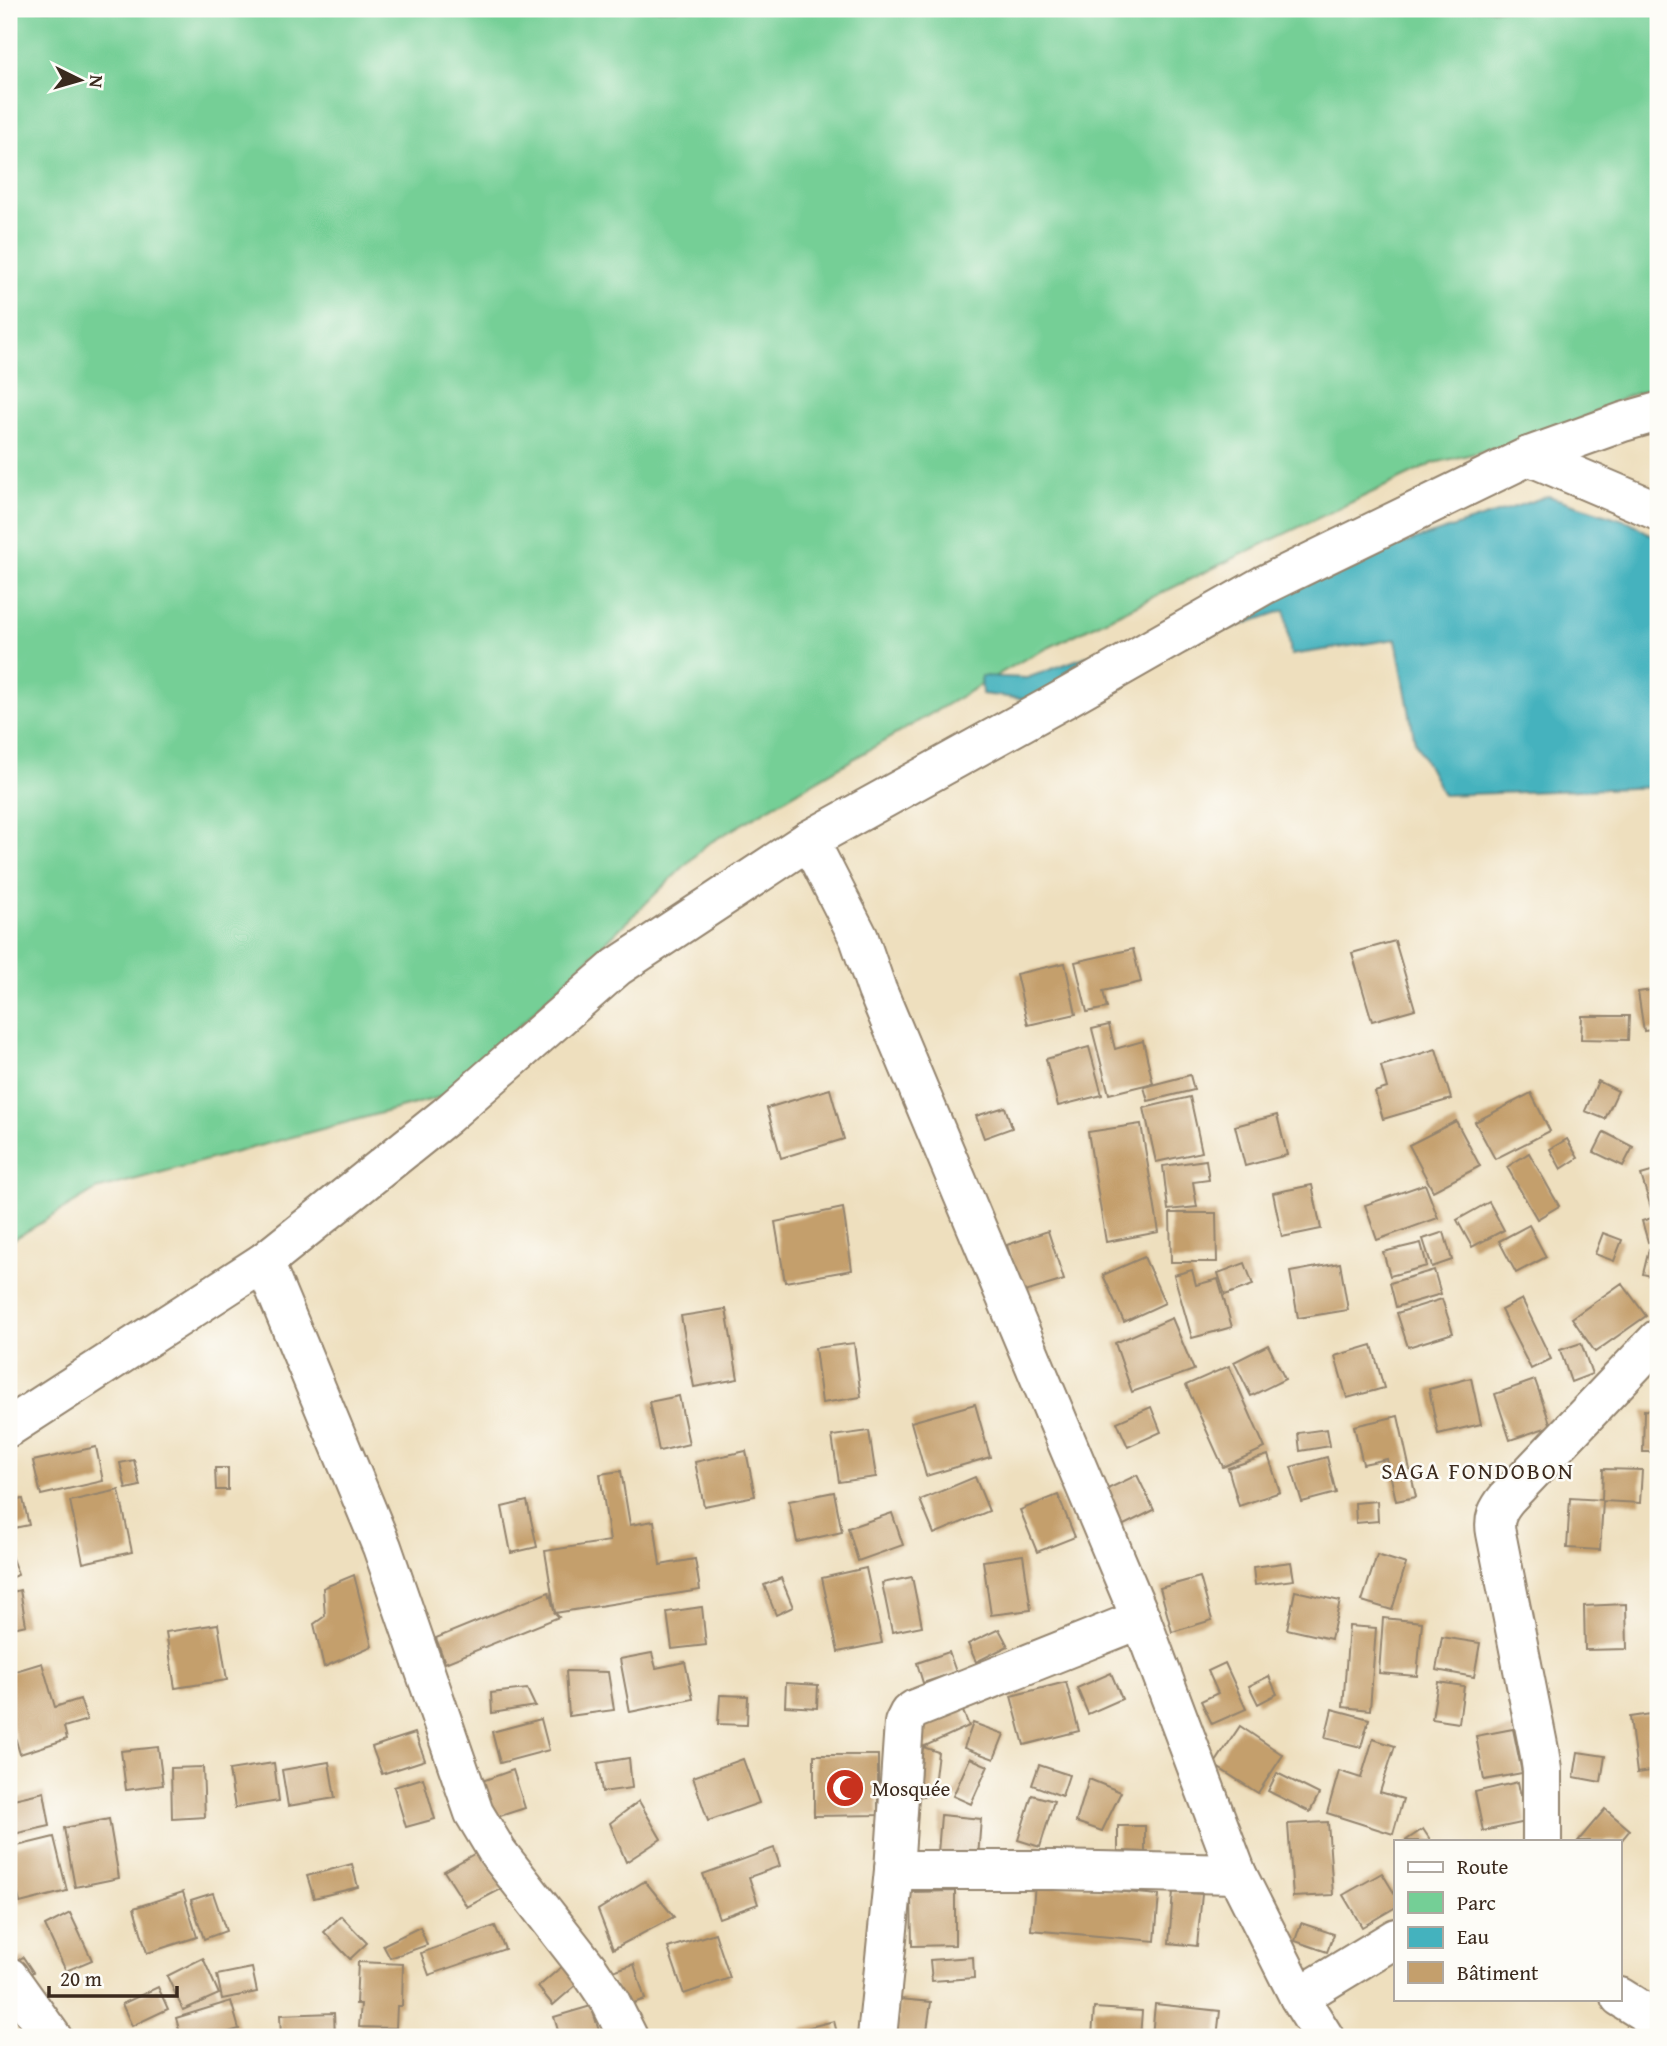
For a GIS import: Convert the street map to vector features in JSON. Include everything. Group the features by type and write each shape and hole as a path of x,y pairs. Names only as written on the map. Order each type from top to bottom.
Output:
{"street":[{"path":"9,1427 264,1262 446,1116 617,967 809,840 1264,585 1529,456 1658,412"},
{"path":"1529,456 1658,511"},
{"path":"809,840 859,938 877,990 1141,1619 1237,1874 1299,1997 1324,2037"},
{"path":"264,1262 382,1547 474,1813 498,1853 590,1971 610,2001 628,2037"},
{"path":"1542,1840 1542,1770 1495,1518 1507,1498 1658,1339"},
{"path":"877,2037 894,1870 904,1723 909,1713 1141,1619"},
{"path":"894,1870 1237,1874"},
{"path":"1299,1997 1394,1939"},
{"path":"9,1979 52,2037"},
{"path":"1622,1998 1658,2021"}],"green space":[{"path":"9,9 1658,9 1658,387 1628,396 1541,438 1434,463 1232,559 1025,659 706,845 448,1095 96,1190 9,1242"}],"water":[{"path":"1548,496 1630,522 1658,539 1658,787 1443,795 1415,742 1396,639 1291,655 1285,610 1024,699 982,694 981,676 1027,678 1326,569"}],"building":[{"path":"1395,941 1415,1009 1372,1021 1352,953"},
{"path":"1133,949 1141,982 1103,991 1107,1008 1087,1012 1075,962"},
{"path":"1065,963 1076,1014 1028,1025 1016,974"},
{"path":"1658,989 1658,1029 1644,1031 1638,992"},
{"path":"1582,1016 1629,1016 1628,1040 1581,1039"},
{"path":"1109,1025 1115,1049 1143,1041 1153,1083 1109,1094 1092,1029"},
{"path":"1089,1047 1102,1095 1058,1106 1046,1059"},
{"path":"1436,1049 1451,1099 1383,1119 1375,1092 1387,1088 1381,1066"},
{"path":"1190,1075 1194,1090 1148,1101 1144,1087"},
{"path":"1598,1081 1618,1091 1605,1119 1585,1111"},
{"path":"830,1089 844,1139 781,1158 767,1108"},
{"path":"1531,1093 1550,1131 1495,1159 1475,1122"},
{"path":"1190,1097 1202,1152 1156,1162 1144,1108"},
{"path":"1005,1107 1012,1128 984,1138 976,1116"},
{"path":"1277,1115 1287,1155 1245,1166 1235,1126"},
{"path":"1456,1121 1480,1166 1433,1191 1409,1145"},
{"path":"1141,1124 1159,1232 1106,1242 1088,1132"},
{"path":"1604,1132 1633,1147 1623,1166 1594,1152"},
{"path":"1567,1139 1578,1158 1561,1169 1550,1149"},
{"path":"1529,1153 1559,1206 1537,1219 1507,1167"},
{"path":"1206,1160 1209,1180 1193,1182 1197,1207 1168,1210 1163,1166"},
{"path":"1658,1170 1658,1209 1652,1211 1641,1175"},
{"path":"1425,1184 1438,1218 1377,1240 1365,1205"},
{"path":"1312,1185 1321,1229 1282,1237 1273,1193"},
{"path":"1489,1202 1504,1230 1472,1247 1457,1220"},
{"path":"843,1208 852,1270 785,1282 775,1222"},
{"path":"1170,1213 1216,1213 1217,1262 1171,1262"},
{"path":"1658,1216 1658,1239 1648,1242 1642,1221"},
{"path":"1529,1225 1546,1257 1516,1273 1499,1241"},
{"path":"1048,1231 1064,1280 1022,1293 1007,1245"},
{"path":"1444,1232 1452,1260 1432,1267 1423,1239"},
{"path":"1603,1233 1622,1240 1614,1261 1595,1254"},
{"path":"1421,1243 1427,1266 1390,1276 1383,1252"},
{"path":"1649,1249 1658,1251 1658,1278 1643,1274"},
{"path":"1144,1257 1165,1303 1124,1322 1103,1275"},
{"path":"1245,1263 1253,1285 1225,1295 1218,1273"},
{"path":"1340,1263 1348,1310 1298,1318 1290,1272"},
{"path":"1192,1270 1196,1285 1218,1279 1232,1327 1192,1338 1174,1275"},
{"path":"1434,1270 1441,1294 1396,1307 1390,1283"},
{"path":"1622,1283 1646,1316 1595,1352 1572,1318"},
{"path":"1442,1299 1453,1333 1408,1347 1397,1313"},
{"path":"1522,1299 1551,1359 1531,1369 1501,1310"},
{"path":"726,1309 738,1379 694,1387 681,1316"},
{"path":"1172,1318 1194,1370 1132,1392 1115,1343"},
{"path":"854,1343 861,1397 822,1403 815,1348"},
{"path":"1581,1343 1592,1374 1571,1382 1560,1350"},
{"path":"1268,1345 1285,1379 1251,1396 1234,1362"},
{"path":"1372,1345 1384,1388 1347,1398 1335,1356"},
{"path":"1229,1366 1265,1448 1223,1467 1186,1385"},
{"path":"1471,1378 1481,1424 1438,1434 1429,1389"},
{"path":"1535,1380 1551,1426 1510,1440 1495,1394"},
{"path":"679,1396 689,1444 659,1451 649,1402"},
{"path":"975,1404 990,1457 926,1476 911,1422"},
{"path":"1151,1407 1161,1432 1128,1447 1117,1422"},
{"path":"1644,1410 1658,1411 1658,1452 1643,1452"},
{"path":"1398,1416 1416,1497 1396,1501 1387,1459 1363,1464 1354,1426"},
{"path":"1327,1429 1330,1446 1300,1451 1298,1433"},
{"path":"869,1431 876,1477 839,1482 832,1436"},
{"path":"96,1447 103,1481 41,1495 33,1461"},
{"path":"746,1451 755,1496 704,1506 695,1462"},
{"path":"1268,1455 1280,1492 1239,1506 1228,1468"},
{"path":"1327,1457 1336,1493 1302,1502 1291,1467"},
{"path":"134,1460 140,1486 126,1489 120,1463"},
{"path":"215,1468 228,1468 228,1490 216,1490"},
{"path":"1603,1469 1642,1470 1640,1503 1603,1501 1600,1550 1567,1548 1570,1498 1602,1500"},
{"path":"621,1471 630,1525 654,1521 660,1565 695,1559 700,1590 555,1613 545,1551 610,1541 600,1474"},
{"path":"1137,1475 1154,1510 1114,1530 1097,1494"},
{"path":"975,1477 989,1511 934,1534 920,1500"},
{"path":"119,1490 132,1552 83,1563 70,1501"},
{"path":"834,1492 842,1532 797,1542 789,1501"},
{"path":"1058,1495 1075,1537 1037,1552 1020,1510"},
{"path":"23,1499 29,1525 9,1529 9,1502"},
{"path":"527,1501 537,1547 511,1553 502,1507"},
{"path":"1377,1501 1378,1521 1356,1523 1355,1503"},
{"path":"892,1513 903,1545 858,1561 848,1528"},
{"path":"9,1550 18,1575 9,1578"},
{"path":"1023,1555 1031,1610 991,1615 983,1561"},
{"path":"1377,1555 1406,1564 1392,1610 1362,1601"},
{"path":"1291,1562 1294,1580 1255,1585 1253,1567"},
{"path":"866,1568 882,1643 838,1652 822,1578"},
{"path":"354,1575 372,1646 324,1667 314,1624 325,1616 323,1588"},
{"path":"912,1577 922,1626 892,1632 882,1583"},
{"path":"1200,1577 1212,1620 1172,1632 1160,1588"},
{"path":"781,1578 793,1607 776,1615 764,1585"},
{"path":"20,1590 26,1625 9,1629 9,1593"},
{"path":"1295,1591 1340,1601 1331,1639 1287,1629"},
{"path":"549,1592 555,1613 559,1617 445,1663 436,1638"},
{"path":"1626,1604 1627,1649 1585,1650 1584,1606"},
{"path":"702,1607 706,1645 672,1649 667,1612"},
{"path":"1383,1618 1422,1622 1417,1676 1379,1673"},
{"path":"218,1624 227,1680 175,1688 166,1632"},
{"path":"1349,1626 1376,1628 1370,1710 1343,1707"},
{"path":"999,1629 1008,1646 976,1662 968,1644"},
{"path":"1442,1637 1480,1643 1474,1677 1436,1670"},
{"path":"949,1652 956,1672 923,1683 917,1663"},
{"path":"652,1653 656,1668 685,1662 693,1699 630,1712 620,1659"},
{"path":"42,1663 55,1707 80,1699 87,1720 64,1727 67,1739 20,1754 9,1716 9,1673"},
{"path":"1225,1663 1246,1709 1212,1724 1201,1701 1218,1693 1208,1671"},
{"path":"566,1671 608,1672 614,1710 569,1716"},
{"path":"1111,1673 1122,1699 1088,1714 1077,1688"},
{"path":"1269,1676 1277,1694 1258,1704 1249,1686"},
{"path":"1066,1682 1079,1731 1024,1745 1011,1696"},
{"path":"1438,1682 1464,1686 1459,1723 1432,1719"},
{"path":"786,1683 818,1685 817,1708 785,1706"},
{"path":"527,1689 535,1706 492,1713 491,1693"},
{"path":"720,1695 748,1696 747,1725 718,1724"},
{"path":"960,1704 969,1726 923,1747 914,1725"},
{"path":"1332,1709 1369,1719 1361,1747 1325,1738"},
{"path":"1658,1713 1658,1770 1637,1773 1630,1717"},
{"path":"541,1719 549,1750 500,1763 492,1732"},
{"path":"973,1723 1004,1734 994,1759 964,1748"},
{"path":"1240,1726 1283,1755 1258,1793 1214,1765"},
{"path":"1513,1729 1522,1773 1484,1780 1476,1736"},
{"path":"415,1733 425,1760 382,1774 372,1747"},
{"path":"1373,1739 1395,1746 1380,1792 1403,1799 1393,1834 1327,1813 1339,1771 1361,1778"},
{"path":"158,1747 163,1785 126,1790 121,1751"},
{"path":"923,1747 938,1752 933,1794 918,1797"},
{"path":"1578,1752 1605,1756 1601,1782 1574,1777"},
{"path":"814,1755 878,1755 878,1815 814,1816"},
{"path":"629,1758 632,1788 602,1792 598,1763"},
{"path":"970,1758 988,1766 971,1804 953,1796"},
{"path":"743,1759 759,1803 708,1821 693,1777"},
{"path":"329,1762 335,1798 288,1806 282,1770"},
{"path":"274,1763 279,1801 235,1808 229,1770"},
{"path":"1039,1765 1069,1775 1062,1796 1032,1785"},
{"path":"203,1767 205,1817 172,1819 171,1768"},
{"path":"513,1770 525,1808 494,1818 482,1781"},
{"path":"1277,1773 1319,1794 1310,1812 1268,1791"},
{"path":"423,1778 435,1819 406,1827 394,1787"},
{"path":"1089,1779 1121,1792 1102,1831 1076,1822"},
{"path":"1518,1782 1526,1822 1483,1831 1475,1792"},
{"path":"44,1792 50,1826 9,1835 9,1800"},
{"path":"1032,1795 1054,1801 1040,1847 1018,1840"},
{"path":"639,1801 661,1839 626,1862 610,1823"},
{"path":"1605,1809 1630,1830 1622,1840 1579,1840"},
{"path":"941,1815 981,1819 978,1857 938,1853"},
{"path":"109,1819 119,1878 75,1887 64,1828"},
{"path":"1328,1822 1333,1895 1293,1897 1288,1824"},
{"path":"1118,1826 1145,1826 1145,1852 1118,1851"},
{"path":"1423,1829 1430,1840 1406,1840"},
{"path":"54,1837 67,1891 20,1903 9,1848"},
{"path":"774,1848 780,1866 749,1877 758,1904 719,1918 703,1874"},
{"path":"481,1850 503,1888 467,1907 444,1871"},
{"path":"352,1864 358,1887 314,1898 307,1876"},
{"path":"1382,1873 1394,1893 1394,1908 1362,1927 1343,1895"},
{"path":"645,1881 674,1917 613,1949 598,1910"},
{"path":"1035,1884 1159,1895 1155,1941 1031,1930"},
{"path":"955,1891 955,1945 912,1946 911,1892"},
{"path":"183,1892 197,1937 147,1953 134,1908"},
{"path":"1173,1892 1202,1894 1197,1946 1169,1943"},
{"path":"213,1893 226,1931 204,1939 191,1900"},
{"path":"70,1913 92,1960 66,1971 45,1926"},
{"path":"341,1916 367,1943 350,1959 324,1932"},
{"path":"1301,1923 1334,1934 1327,1952 1295,1941"},
{"path":"495,1926 505,1949 429,1975 421,1953"},
{"path":"420,1927 427,1945 390,1958 383,1945"},
{"path":"715,1933 730,1978 684,1994 668,1948"},
{"path":"23,1957 33,1972 19,1982 9,1966"},
{"path":"973,1957 974,1978 932,1981 930,1960"},
{"path":"203,1958 219,1994 183,2010 167,1976"},
{"path":"358,1962 403,1964 402,2006 397,2006 396,2028 359,2027 361,2004 356,2004"},
{"path":"567,1962 583,1979 553,2005 538,1987"},
{"path":"634,1964 645,1999 622,2007 610,1972"},
{"path":"252,1968 257,1992 222,1999 217,1975"},
{"path":"158,1987 168,2009 132,2026 122,2004"},
{"path":"900,1999 931,2002 926,2037 896,2037"},
{"path":"231,2001 239,2029 212,2037 181,2037 176,2018"},
{"path":"1155,2004 1220,2011 1217,2037 1152,2037"},
{"path":"591,2006 601,2037 560,2037 554,2017"},
{"path":"1094,2008 1142,2011 1140,2037 1092,2037"},
{"path":"334,2013 335,2037 281,2037 280,2015"},
{"path":"834,2021 838,2037 803,2037 802,2029"},
{"path":"1462,2032 1463,2037 1433,2037 1433,2035"}],"place":[{"name":"Mosquée","path":"845,1788"}],"district":[{"name":"SAGA FONDOBON","path":"1478,1470"}]}
